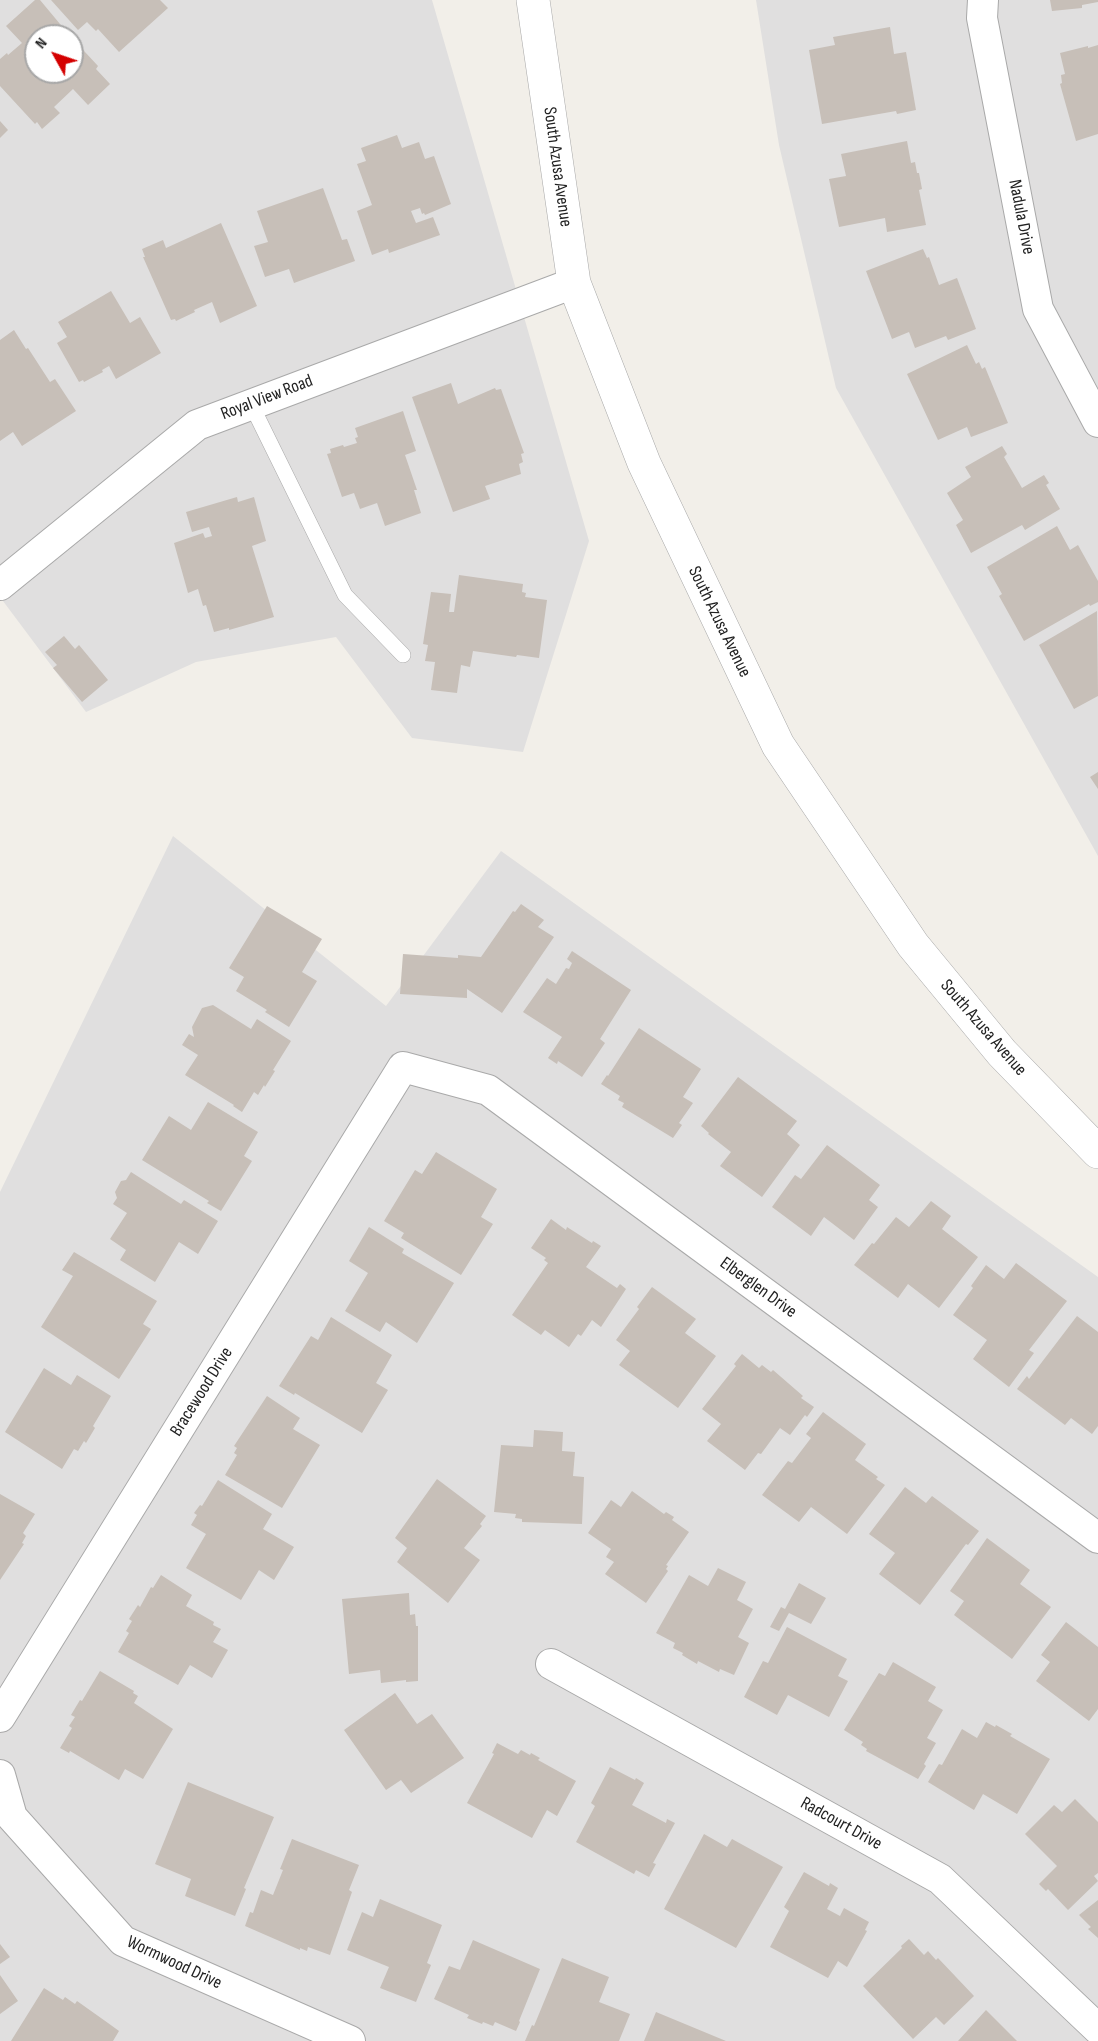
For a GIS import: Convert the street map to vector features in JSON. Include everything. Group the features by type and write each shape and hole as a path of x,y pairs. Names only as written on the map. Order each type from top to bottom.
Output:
{"street":[{"name":"South Azusa Avenue","path":"533,0 574,283 644,464 778,745 913,945 1002,1053 1098,1152"},
{"name":"Nadula Drive","path":"983,0 981,18 1038,309 1098,422"},
{"name":"Royal View Road","path":"0,585 197,425 574,283"},
{"name":"Elberglen Drive","path":"403,1067 488,1090 1098,1538"},
{"name":"Bracewood Drive","path":"0,1717 403,1067"},
{"name":"Radcourt Drive","path":"552,1664 940,1879 1098,2029"},
{"name":"Wormwood Drive","path":"0,1775 12,1817 123,1941 350,2041"}],"lane":[{"path":"251,404 345,595 403,655"}],"shaded area":[{"path":"0,0 432,0 589,541 523,752 412,738 336,637 196,662 86,712 0,597"},
{"path":"756,0 1098,0 1098,856 836,388 779,145"},
{"path":"173,836 386,1006 501,851 1098,1277 1098,2041 0,2041 0,1192"}],"building":[{"path":"35,0 40,0 60,24 24,24 24,84 84,84 84,51 110,84 88,105 73,89 54,107 60,113 42,129 0,86 0,59 22,43 6,26"},
{"path":"51,0 160,0 168,8 119,52 98,29 96,31 87,22 84,25 73,24"},
{"path":"1050,0 1098,0 1098,2 1082,5 1082,8 1052,11"},
{"path":"890,27 894,54 906,52 916,110 897,114 896,111 822,124 809,50 835,45 833,37"},
{"path":"1098,45 1098,134 1076,141 1060,84 1062,83 1061,75 1065,74 1060,53"},
{"path":"0,121 8,130 0,138"},
{"path":"397,135 402,148 419,142 425,159 434,156 451,204 425,215 422,214 420,208 411,211 416,223 433,217 440,235 389,253 388,249 372,255 357,211 372,205 357,164 366,161 361,148"},
{"path":"907,141 911,163 915,162 917,173 919,173 922,189 919,190 926,225 887,232 885,218 839,227 829,179 846,176 841,154"},
{"path":"323,188 342,240 347,239 355,261 294,283 289,269 265,277 254,246 268,242 257,211"},
{"path":"221,223 257,306 220,323 212,302 176,321 171,320 143,257 145,257 142,249 163,240 166,248"},
{"path":"923,249 927,258 929,257 939,285 957,278 976,329 948,340 946,336 915,348 909,332 892,339 866,271"},
{"path":"111,291 130,323 140,317 161,353 116,379 109,366 102,370 103,372 84,382 83,380 79,382 57,343 67,337 58,322"},
{"path":"14,330 50,382 55,379 76,411 22,446 13,432 0,441 0,340"},
{"path":"967,345 976,364 979,362 982,369 985,367 1008,423 971,437 967,427 938,440 907,374"},
{"path":"451,383 458,404 495,388 496,390 501,389 524,453 521,454 523,462 519,464 521,474 485,486 490,499 453,512 412,397"},
{"path":"403,411 416,451 405,455 417,490 414,490 421,513 385,526 377,503 360,509 354,493 342,497 327,454 331,453 330,449 357,443 355,428"},
{"path":"1002,446 1007,454 1004,457 1022,488 1044,475 1049,483 1046,485 1060,509 1025,530 1022,525 971,553 956,525 963,520 947,493 971,477 965,467"},
{"path":"237,497 238,502 254,497 266,541 252,546 274,617 214,632 206,605 203,606 198,589 188,593 174,543 203,533 205,538 212,536 209,527 192,532 186,512"},
{"path":"1057,526 1070,550 1078,545 1098,581 1098,602 1090,606 1089,604 1024,641 999,596 1002,594 987,567"},
{"path":"459,575 523,584 522,592 526,593 525,597 547,600 539,658 473,651 470,667 461,665 457,693 431,690 435,662 425,661 428,645 423,644 431,592 451,594 449,612 454,612"},
{"path":"1097,611 1098,696 1074,709 1039,645"},
{"path":"64,636 75,649 79,645 108,680 82,702 53,668 57,665 45,652"},
{"path":"1098,772 1098,789 1090,777"},
{"path":"521,904 544,920 538,927 554,937 502,1013 467,989 467,998 400,994 403,954 458,958 458,955 481,957 513,911 515,912"},
{"path":"267,906 322,939 302,972 317,981 289,1027 236,991 244,977 229,968"},
{"path":"572,951 631,990 600,1039 605,1043 582,1077 558,1061 557,1064 548,1058 562,1037 523,1012 547,978 556,984 566,968 569,969 572,963 567,959"},
{"path":"213,1005 251,1029 257,1019 291,1041 265,1087 264,1085 258,1095 254,1092 242,1112 185,1075 198,1055 182,1045 189,1034 194,1037 192,1027 202,1008"},
{"path":"639,1028 701,1069 683,1097 693,1103 679,1123 682,1125 673,1138 622,1107 624,1103 618,1100 620,1096 601,1084"},
{"path":"738,1077 797,1121 787,1134 800,1145 762,1197 720,1166 731,1152 701,1126"},
{"path":"208,1102 258,1132 244,1156 252,1161 221,1211 207,1203 209,1201 142,1160 169,1116 191,1130"},
{"path":"827,1145 880,1185 869,1200 878,1207 854,1240 824,1217 811,1236 772,1207 795,1175 801,1179"},
{"path":"436,1152 497,1189 481,1217 493,1224 461,1275 401,1238 404,1233 384,1221 415,1170 422,1174"},
{"path":"131,1172 181,1204 184,1200 218,1221 198,1254 179,1242 155,1282 120,1260 126,1250 110,1239 127,1213 113,1204 117,1198 115,1192 121,1181 126,1180"},
{"path":"931,1201 951,1216 942,1229 978,1257 939,1308 908,1284 898,1298 854,1265 896,1217 909,1227"},
{"path":"551,1219 566,1230 567,1227 601,1246 586,1267 617,1288 620,1284 626,1289 601,1327 592,1320 581,1336 578,1334 569,1347 545,1330 541,1335 512,1315 548,1263 544,1260 546,1258 531,1248"},
{"path":"369,1227 404,1249 402,1253 454,1283 417,1343 386,1322 380,1332 345,1311 368,1273 349,1261"},
{"path":"74,1252 157,1301 143,1324 151,1329 119,1379 41,1327 73,1276 62,1270"},
{"path":"1016,1263 1067,1301 1029,1350 1034,1353 1009,1387 973,1359 987,1340 953,1315 973,1288 971,1286 986,1265 1004,1279"},
{"path":"652,1287 696,1319 685,1333 716,1356 678,1408 619,1365 630,1351 616,1340"},
{"path":"1077,1316 1098,1332 1098,1426 1092,1434 1071,1418 1065,1425 1017,1389 1027,1376 1029,1379"},
{"path":"331,1317 392,1355 376,1383 388,1390 362,1433 279,1386 311,1336 318,1340"},
{"path":"742,1354 759,1368 762,1365 771,1372 773,1370 803,1396 801,1398 814,1407 790,1435 780,1428 761,1454 758,1453 745,1470 707,1441 721,1424 702,1409 736,1366 734,1364"},
{"path":"44,1368 71,1385 77,1375 111,1396 93,1426 95,1428 86,1443 84,1441 78,1451 74,1449 62,1469 5,1432"},
{"path":"267,1396 300,1418 293,1429 320,1445 282,1508 225,1475 237,1455 234,1453 237,1448 234,1446"},
{"path":"823,1412 866,1444 855,1460 885,1485 847,1534 811,1507 799,1522 762,1495 788,1461 792,1463 811,1438 806,1434"},
{"path":"534,1430 563,1432 562,1451 575,1452 573,1476 584,1477 582,1524 522,1522 522,1519 515,1518 516,1514 494,1512 501,1445 533,1447"},
{"path":"437,1479 486,1516 480,1524 482,1526 464,1548 480,1560 448,1603 397,1562 407,1548 395,1538"},
{"path":"218,1480 272,1514 263,1529 294,1547 274,1580 259,1570 241,1600 186,1568 206,1534 191,1525 197,1515 194,1513 200,1505 202,1506"},
{"path":"905,1487 926,1503 932,1496 979,1531 968,1545 966,1544 920,1605 879,1574 895,1553 869,1534"},
{"path":"632,1491 664,1514 666,1512 674,1517 672,1520 689,1532 666,1565 668,1571 646,1603 605,1574 614,1562 606,1557 611,1549 588,1533 611,1500 621,1507"},
{"path":"0,1494 35,1514 23,1533 26,1536 22,1543 24,1544 0,1580"},
{"path":"987,1538 1030,1570 1020,1584 1051,1607 1012,1659 954,1615 964,1601 950,1591"},
{"path":"718,1568 746,1582 737,1600 753,1609 738,1637 749,1643 734,1675 720,1669 719,1672 698,1661 697,1664 673,1648 675,1643 656,1633 689,1575 708,1586"},
{"path":"161,1575 192,1595 186,1606 214,1622 213,1625 221,1629 213,1642 228,1650 212,1678 190,1665 178,1685 118,1652 129,1633 126,1631 132,1621 129,1619 138,1605 140,1607"},
{"path":"799,1583 826,1598 811,1624 789,1613 779,1631 770,1627 781,1607 785,1609"},
{"path":"409,1593 410,1615 415,1614 416,1626 418,1626 418,1681 381,1683 380,1670 349,1674 342,1599"},
{"path":"1066,1622 1098,1647 1098,1709 1089,1721 1036,1681 1050,1662 1041,1655"},
{"path":"787,1627 847,1659 838,1676 848,1681 829,1717 788,1695 777,1715 744,1697 763,1661 768,1663"},
{"path":"893,1662 936,1687 928,1701 943,1710 927,1738 936,1743 918,1779 866,1751 867,1749 861,1745 863,1742 844,1730 879,1673 885,1676"},
{"path":"100,1671 134,1691 133,1693 138,1696 134,1703 173,1729 143,1779 125,1769 119,1780 70,1751 69,1753 60,1748 72,1728 69,1726 75,1717 71,1715"},
{"path":"395,1693 417,1724 432,1714 464,1758 411,1793 401,1780 386,1790 344,1730"},
{"path":"986,1722 1012,1734 1010,1736 1050,1759 1017,1814 983,1794 974,1810 928,1782 939,1764 942,1765 962,1729 977,1738"},
{"path":"497,1743 518,1754 521,1750 530,1755 531,1753 540,1758 538,1760 576,1781 557,1816 547,1810 532,1838 467,1803 494,1754 492,1753"},
{"path":"610,1767 644,1783 632,1805 666,1823 667,1819 675,1823 653,1863 656,1864 649,1877 636,1870 634,1874 576,1842 595,1806 591,1803"},
{"path":"188,1782 274,1817 244,1888 246,1889 235,1916 185,1896 191,1879 155,1864"},
{"path":"1075,1799 1098,1822 1098,1873 1094,1876 1098,1881 1068,1910 1048,1889 1046,1891 1039,1884 1057,1866 1025,1834 1054,1805 1062,1812"},
{"path":"704,1834 727,1847 732,1839 783,1867 736,1948 664,1909"},
{"path":"292,1839 359,1865 349,1890 352,1892 330,1955 308,1947 307,1951 300,1948 300,1950 245,1926 250,1912 253,1913 261,1890 273,1895"},
{"path":"804,1872 829,1886 830,1883 838,1888 827,1909 840,1916 844,1908 869,1922 865,1930 867,1931 847,1967 838,1961 828,1978 770,1947 789,1911 784,1907"},
{"path":"380,1899 442,1925 427,1963 431,1965 416,2002 380,1988 389,1967 347,1950 362,1912 373,1917"},
{"path":"1098,1900 1098,1938 1088,1929 1091,1927 1079,1915"},
{"path":"909,1939 924,1955 928,1951 936,1960 938,1958 974,1996 944,2025 936,2017 913,2039 863,1986"},
{"path":"473,1940 540,1969 516,2031 495,2022 493,2026 483,2022 482,2024 467,2018 469,2015 434,1999 449,1966 460,1970"},
{"path":"0,1944 10,1957 0,1964"},
{"path":"562,1958 609,1977 599,2002 630,2014 619,2041 525,2041 532,2025 534,2026"},
{"path":"0,1975 18,2001 0,2014"},
{"path":"44,1988 63,2000 65,1997 75,2004 77,2001 119,2031 113,2041 11,2041"},
{"path":"986,2010 1017,2041 958,2041"},
{"path":"656,2012 726,2041 644,2041"}]}
